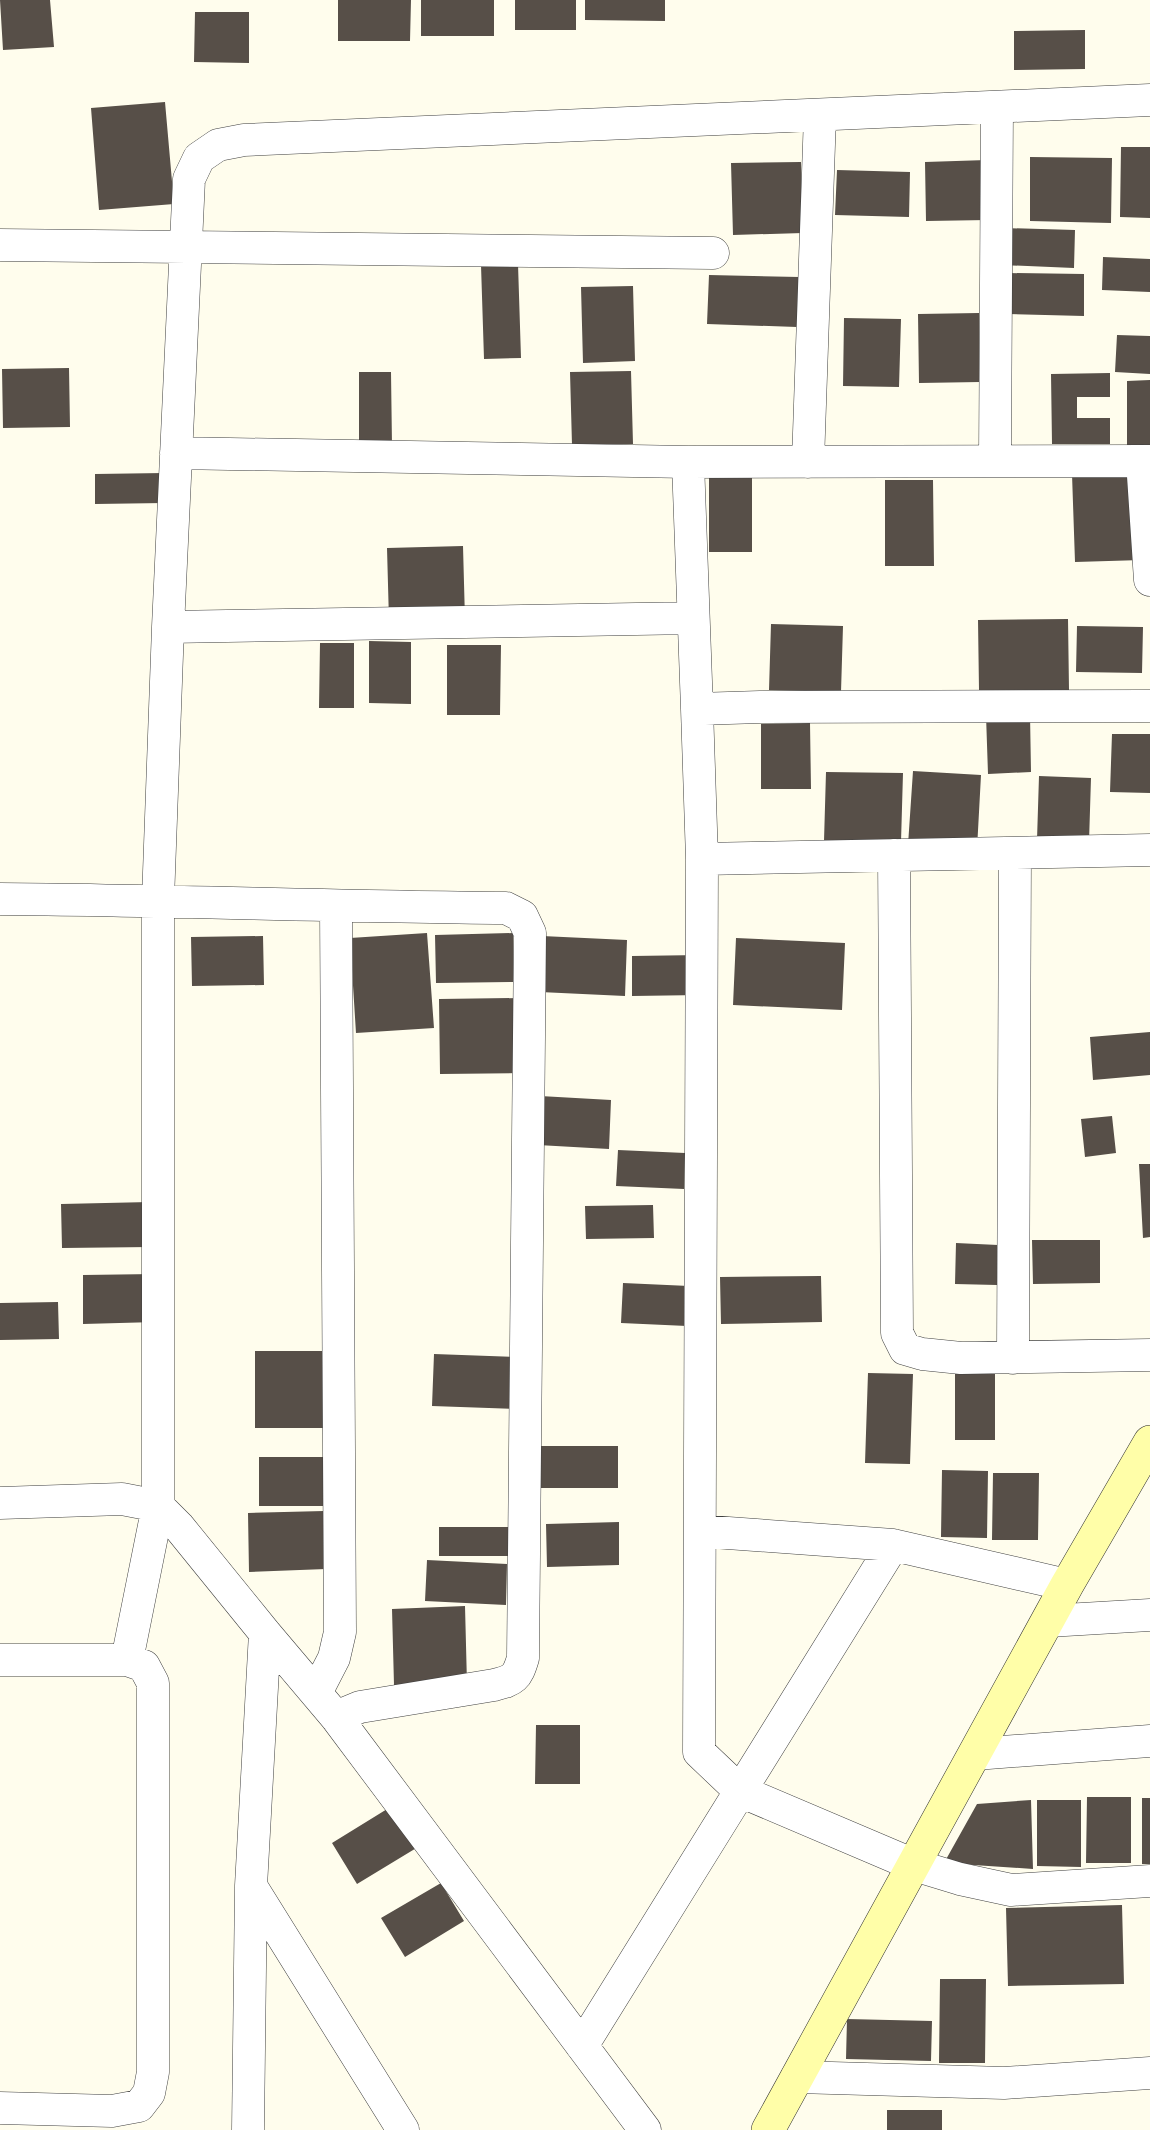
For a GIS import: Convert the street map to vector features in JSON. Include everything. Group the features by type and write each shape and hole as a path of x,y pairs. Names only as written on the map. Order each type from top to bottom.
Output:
{"street":[{"path":"127,1660 158,1506 159,900 168,627 185,248 189,179 199,158 218,146 244,140 1150,100"},
{"path":"995,461 997,107"},
{"path":"807,462 820,115"},
{"path":"0,245 713,253"},
{"path":"176,453 688,462 1146,461 1150,580"},
{"path":"688,462 702,859 699,1752 740,1791 914,1865 960,1879 1011,1890 1150,1881"},
{"path":"168,627 693,618"},
{"path":"697,709 1150,706"},
{"path":"702,859 1150,850"},
{"path":"1013,1358 1015,853"},
{"path":"894,855 897,1333 905,1349 922,1354 961,1358 1150,1355"},
{"path":"0,899 159,900 336,907 506,908 522,916 530,933 523,1658 518,1673 510,1681 360,1707 336,1717"},
{"path":"316,1693 334,1658 340,1632 336,907"},
{"path":"768,2130 1067,1585 1150,1442"},
{"path":"0,1503 122,1499 158,1506 179,1527 265,1634 336,1717 645,2130"},
{"path":"700,1531 893,1545 1067,1585"},
{"path":"582,2046 893,1545"},
{"path":"1048,1621 1150,1615"},
{"path":"248,2130 251,1886 265,1634"},
{"path":"0,1660 127,1660 144,1666 153,1683 153,2072 149,2093 139,2106 76,2120 0,2108"},
{"path":"975,1754 1150,1741"},
{"path":"251,1886 403,2130"},
{"path":"797,2077 1004,2082 1150,2073"}],"building":[{"path":"0,0 50,0 54,47 3,50"},
{"path":"338,0 411,0 410,41 338,41"},
{"path":"421,0 494,0 494,36 421,36"},
{"path":"515,0 576,0 576,30 515,30"},
{"path":"585,0 665,0 665,21 585,20"},
{"path":"195,12 249,12 249,63 194,62"},
{"path":"1085,30 1085,69 1014,70 1014,31"},
{"path":"165,102 174,204 99,210 91,108"},
{"path":"1121,147 1150,147 1150,218 1120,217"},
{"path":"1030,157 1112,158 1111,223 1030,221"},
{"path":"987,160 988,220 926,221 925,162"},
{"path":"801,162 803,233 733,235 731,163"},
{"path":"837,170 910,172 909,217 835,215"},
{"path":"1004,228 1075,230 1074,268 1002,265"},
{"path":"1103,257 1150,259 1150,292 1102,290"},
{"path":"518,264 521,358 484,359 481,265"},
{"path":"1008,273 1084,274 1084,316 1008,314"},
{"path":"709,275 799,277 797,327 707,324"},
{"path":"633,286 635,361 583,363 581,287"},
{"path":"979,313 980,382 919,383 918,314"},
{"path":"844,318 901,319 899,387 843,386"},
{"path":"1117,335 1150,336 1150,374 1115,372"},
{"path":"69,368 70,427 3,428 2,369"},
{"path":"631,371 633,444 572,445 570,372"},
{"path":"359,372 391,372 392,446 359,446"},
{"path":"1110,373 1110,397 1077,397 1077,418 1110,418 1110,444 1052,444 1051,374"},
{"path":"1150,380 1150,452 1127,452 1127,381"},
{"path":"709,465 752,465 752,552 709,552"},
{"path":"1138,471 1142,560 1075,562 1072,474"},
{"path":"164,473 164,503 95,504 95,474"},
{"path":"885,480 933,480 934,566 885,566"},
{"path":"463,546 465,620 389,621 387,548"},
{"path":"1068,619 1069,690 979,690 978,620"},
{"path":"771,624 843,626 841,692 769,690"},
{"path":"1077,626 1143,627 1142,673 1076,672"},
{"path":"369,641 411,642 411,704 369,703"},
{"path":"320,643 354,643 354,708 319,708"},
{"path":"447,645 501,645 500,715 447,715"},
{"path":"1030,714 1031,772 988,774 986,715"},
{"path":"810,723 811,789 761,789 761,724"},
{"path":"1112,734 1150,734 1150,793 1110,792"},
{"path":"913,771 981,775 977,849 908,845"},
{"path":"826,772 903,773 901,842 824,841"},
{"path":"1039,776 1091,778 1089,842 1037,840"},
{"path":"427,933 434,1028 356,1033 350,938"},
{"path":"513,933 514,982 436,983 435,935"},
{"path":"263,936 264,985 192,986 191,937"},
{"path":"542,936 627,940 625,996 540,992"},
{"path":"736,938 845,943 842,1010 733,1005"},
{"path":"701,955 701,995 632,996 632,956"},
{"path":"520,998 521,1073 440,1074 439,999"},
{"path":"1150,1032 1150,1075 1093,1080 1090,1037"},
{"path":"540,1096 611,1100 609,1149 538,1145"},
{"path":"1112,1116 1116,1153 1085,1157 1081,1119"},
{"path":"618,1150 685,1153 684,1189 616,1186"},
{"path":"1139,1164 1150,1164 1150,1237 1143,1238"},
{"path":"150,1202 151,1247 62,1248 61,1204"},
{"path":"653,1205 654,1238 586,1239 585,1206"},
{"path":"1032,1240 1100,1240 1100,1283 1033,1284"},
{"path":"956,1243 998,1245 997,1285 955,1284"},
{"path":"155,1274 156,1322 83,1324 83,1275"},
{"path":"821,1276 822,1322 721,1324 720,1277"},
{"path":"623,1283 689,1286 687,1326 621,1323"},
{"path":"58,1302 59,1339 0,1340 0,1303"},
{"path":"255,1351 327,1351 327,1428 255,1428"},
{"path":"434,1354 518,1357 516,1409 432,1406"},
{"path":"868,1373 913,1374 910,1464 865,1463"},
{"path":"955,1374 995,1374 995,1440 955,1440"},
{"path":"538,1446 618,1446 618,1488 538,1488"},
{"path":"259,1457 327,1457 327,1506 259,1506"},
{"path":"942,1470 988,1471 987,1538 941,1537"},
{"path":"993,1473 1039,1473 1038,1540 992,1540"},
{"path":"324,1511 326,1569 249,1572 248,1513"},
{"path":"619,1522 619,1565 547,1567 546,1524"},
{"path":"439,1527 514,1527 514,1556 439,1556"},
{"path":"427,1560 507,1564 506,1605 425,1601"},
{"path":"465,1606 467,1684 394,1685 392,1609"},
{"path":"536,1725 580,1725 580,1784 535,1784"},
{"path":"1087,1797 1131,1797 1131,1863 1086,1863"},
{"path":"1142,1798 1150,1798 1150,1864 1142,1864"},
{"path":"1031,1800 1033,1869 944,1863 977,1804"},
{"path":"1037,1800 1081,1800 1081,1867 1037,1866"},
{"path":"392,1806 418,1847 357,1884 332,1843"},
{"path":"441,1883 464,1921 405,1957 381,1918"},
{"path":"1122,1905 1124,1984 1008,1986 1006,1908"},
{"path":"940,1979 986,1979 985,2063 939,2063"},
{"path":"847,2019 932,2021 931,2061 846,2059"},
{"path":"887,2110 942,2110 942,2130 887,2130"}]}
